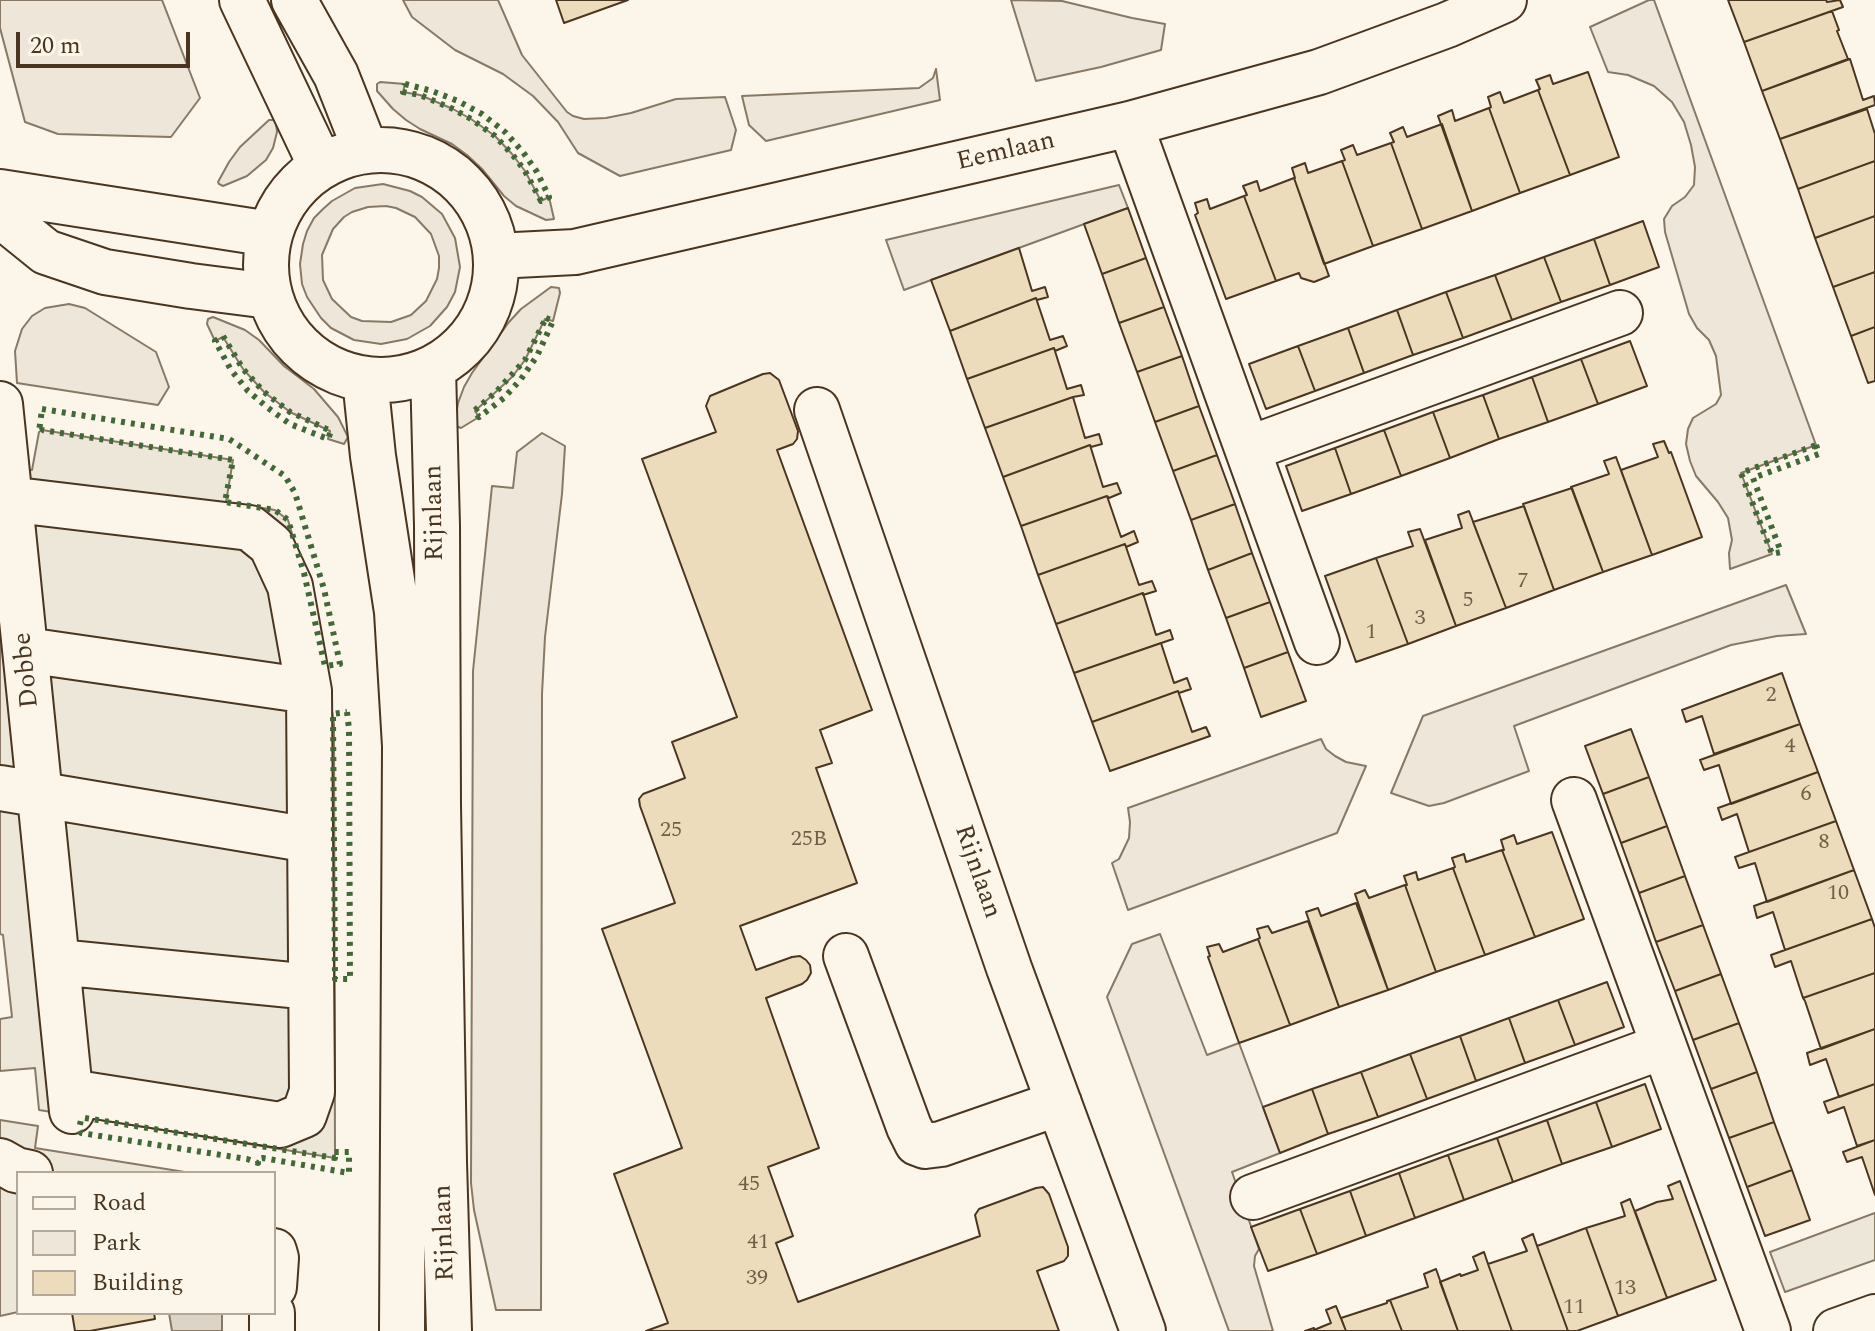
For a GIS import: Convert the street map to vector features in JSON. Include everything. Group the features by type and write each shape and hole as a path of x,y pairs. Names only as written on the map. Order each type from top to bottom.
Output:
{"street":[{"path":"242,0 321,166"},
{"path":"294,0 336,75 366,151"},
{"name":"Eemlaan","path":"496,256 575,252 1130,124 1319,72 1447,25 1504,0"},
{"path":"1130,124 1317,642"},
{"path":"366,151 407,153 427,160 461,182 485,216 496,256 490,301 481,322 468,340 433,368 388,380 365,379 343,373 323,365 305,351 289,336 278,317 269,296 265,265 270,234 278,213 303,179 321,166 366,151"},
{"path":"0,192 270,234"},
{"path":"0,215 46,252 105,272 269,296"},
{"path":"1248,449 1620,313"},
{"name":"Rijnlaan","path":"433,368 443,1147 449,1331"},
{"name":"Rijnlaan","path":"365,379 373,456 397,612 405,746 402,1331"},
{"name":"Dobbe","path":"0,404 5,498 26,650 20,791 58,962 71,1102 280,1125 304,1115 312,1092 311,987"},
{"name":"Rijnlaan","path":"817,410 1009,968 1143,1331"},
{"path":"5,498 250,528 271,545 290,586 309,691 311,987 58,962"},
{"path":"26,650 309,691"},
{"path":"20,791 310,840"},
{"path":"1574,800 1768,1331"},
{"path":"846,956 917,1143 925,1146 941,1144 1059,1103"},
{"path":"1253,1197 1664,1046"},
{"path":"0,1161 21,1171"},
{"path":"1836,1331 1875,1317"}],"green space":[{"path":"0,0 162,0 200,98 171,137 58,134 25,122 0,28"},
{"path":"403,0 498,0 522,55 573,116 606,118 676,99 725,97 736,130 731,150 620,176 578,153 558,122 533,96 503,74 455,50 412,17"},
{"path":"1011,0 1062,1 1165,24 1161,50 1036,81"},
{"path":"1654,0 1816,445 1741,473 1772,554 1730,569 1732,540 1728,518 1696,476 1686,444 1693,418 1716,404 1721,395 1716,356 1709,340 1689,314 1665,232 1664,219 1672,206 1685,197 1694,185 1691,145 1684,122 1672,102 1654,86 1628,75 1608,72 1590,27"},
{"path":"936,69 940,100 766,141 749,125 742,96 919,88 933,78"},
{"path":"380,82 405,84 403,92 420,95 453,109 495,136 525,171 541,201 549,197 554,219 546,220 516,206 467,155 406,120 377,91"},
{"path":"269,120 276,122 277,132 266,160 247,176 223,186 219,184 240,147"},
{"path":"383,184 422,197 442,214 455,238 460,267 455,292 447,307 430,326 407,339 381,344 354,340 331,328 307,297 302,284 300,264 303,244 314,218 332,201 355,188","holes":["368,207 396,208 415,217 431,234 439,256 437,279 426,301 411,315 391,322 362,321 351,317 332,299 323,280 322,255 333,229 344,217"]},
{"path":"1119,185 1128,208 904,290 886,240"},
{"path":"551,287 559,288 560,293 553,321 545,319 525,360 512,377 475,411 479,417 461,428 456,426 458,403 472,373 509,322"},
{"path":"69,304 85,308 156,352 169,387 158,405 17,383 15,351 22,329 32,316 45,308"},
{"path":"213,317 245,330 314,389 338,417 348,437 344,444 328,439 330,431 290,412 264,392 243,369 223,337 215,341 207,324 208,319"},
{"path":"542,433 565,446 542,694 541,1310 496,1310 471,1183 473,671 492,486 513,488 517,452"},
{"path":"1786,585 1806,634 1731,645 1514,726 1529,771 1429,806 1391,793 1423,716"},
{"path":"1321,739 1326,749 1335,756 1366,766 1337,833 1128,910 1112,863 1119,859 1129,838 1128,808"},
{"path":"1160,934 1207,1055 1239,1043 1280,1153 1232,1172 1259,1249 1254,1266 1273,1331 1229,1331 1107,997 1132,944"}],"shaded area":[{"path":"42,430 233,460 226,502 275,510 288,520 304,573 325,666 334,724 335,1158 39,1110 35,1068 0,1071 0,1019 12,1017 3,935 0,934 0,473 32,470 39,432"},
{"path":"0,1120 38,1126 35,1148 179,1171 16,1171 16,1312 0,1316"},
{"path":"1875,1213 1875,1260 1785,1292 1770,1252"},
{"path":"169,1315 222,1315 222,1331 172,1331"}],"building":[{"path":"556,0 628,0 564,23"},
{"path":"1728,0 1840,0 1843,7 1744,42"},
{"path":"1832,11 1848,59 1762,91 1744,42"},
{"path":"1850,59 1863,100 1874,96 1875,105 1780,139 1762,91"},
{"path":"1588,72 1619,157 1570,175 1536,80 1550,75 1553,84"},
{"path":"1538,90 1570,175 1520,193 1489,108 1488,97 1500,92 1504,103"},
{"path":"1489,108 1520,193 1472,211 1438,116 1452,110 1455,121"},
{"path":"1867,109 1875,134 1875,161 1798,189 1780,139"},
{"path":"1442,124 1472,211 1422,229 1390,133 1403,127 1407,137"},
{"path":"1391,143 1422,229 1373,246 1342,161 1345,160 1341,150 1353,145 1357,155"},
{"path":"1342,161 1373,246 1324,264 1292,168 1305,163 1308,173"},
{"path":"1875,161 1875,216 1815,238 1798,189"},
{"path":"1294,178 1329,276 1314,282 1301,278 1299,273 1276,281 1244,196 1247,195 1243,186 1257,181 1260,191"},
{"path":"1244,196 1276,281 1226,299 1195,215 1198,213 1195,203 1207,199 1210,209"},
{"path":"1128,208 1146,258 1102,274 1084,224"},
{"path":"1875,216 1875,272 1833,287 1815,238"},
{"path":"1643,221 1659,267 1610,285 1594,239"},
{"path":"1594,239 1610,285 1561,302 1544,257"},
{"path":"1019,248 1032,291 1045,287 1048,297 1036,298 950,331 931,280"},
{"path":"1544,257 1561,302 1512,320 1495,275"},
{"path":"1146,258 1164,307 1119,323 1102,274"},
{"path":"1875,272 1875,327 1851,336 1833,287"},
{"path":"1495,275 1512,320 1463,338 1446,292"},
{"path":"1446,292 1463,338 1413,355 1397,310"},
{"path":"1036,298 1050,340 1063,336 1067,346 967,379 950,331"},
{"path":"1164,307 1182,356 1137,372 1119,323"},
{"path":"1397,310 1413,355 1364,373 1348,328"},
{"path":"1875,327 1875,381 1868,383 1851,336"},
{"path":"1348,328 1364,373 1315,391 1298,346"},
{"path":"1630,341 1647,386 1598,404 1581,359"},
{"path":"1298,346 1315,391 1266,409 1249,364"},
{"path":"1054,348 1067,389 1081,385 1084,395 985,428 967,379"},
{"path":"1182,356 1199,406 1155,422 1137,372"},
{"path":"1581,359 1598,404 1548,422 1532,377"},
{"path":"770,373 779,380 798,431 793,444 777,450 872,710 820,730 832,763 816,768 857,883 740,926 756,970 800,956 810,965 811,973 802,984 766,998 819,1148 768,1167 793,1236 776,1243 798,1302 980,1236 975,1215 979,1209 1043,1187 1049,1194 1068,1247 1068,1256 1064,1261 1037,1271 1059,1331 646,1331 668,1323 614,1174 682,1148 602,929 675,903 639,799 643,794 685,778 672,742 737,717 642,459 716,432 706,406 710,396"},
{"path":"1532,377 1548,422 1499,439 1483,395"},
{"path":"1483,395 1499,439 1450,458 1433,412"},
{"path":"1073,397 1085,438 1099,434 1102,444 1090,445 1003,477 985,428"},
{"path":"1199,406 1217,455 1173,471 1155,422"},
{"path":"1433,412 1450,458 1401,476 1384,430"},
{"path":"1384,430 1401,476 1351,494 1335,448"},
{"path":"1664,441 1671,452 1702,537 1652,555 1621,470 1658,457 1653,444"},
{"path":"1090,445 1103,487 1117,483 1121,493 1021,526 1003,477"},
{"path":"1335,448 1351,494 1302,511 1286,466"},
{"path":"1217,455 1235,504 1191,520 1173,471"},
{"path":"1616,457 1652,555 1603,572 1571,487 1609,474 1604,461"},
{"path":"1572,488 1603,572 1554,590 1523,504"},
{"path":"1107,496 1121,537 1134,531 1138,542 1038,575 1021,526"},
{"path":"1235,504 1252,553 1208,570 1191,520"},
{"path":"1524,506 1554,590 1506,608 1473,522"},
{"path":"1469,511 1506,608 1456,626 1425,540 1462,528 1458,515"},
{"path":"1420,529 1456,626 1408,644 1376,558 1413,546 1408,532"},
{"path":"1125,544 1139,585 1152,581 1156,591 1056,624 1038,575"},
{"path":"1252,553 1270,602 1226,618 1208,570"},
{"path":"1376,558 1408,644 1356,662 1325,576"},
{"path":"1143,593 1156,635 1170,630 1173,639 1074,673 1056,624"},
{"path":"1270,602 1288,652 1244,668 1226,618"},
{"path":"1161,643 1174,683 1187,678 1191,689 1092,722 1074,673"},
{"path":"1288,652 1306,701 1261,717 1244,668"},
{"path":"1782,673 1800,724 1714,754 1702,716 1686,722 1682,710"},
{"path":"1178,691 1192,732 1206,727 1210,736 1110,771 1092,722"},
{"path":"1800,724 1818,772 1731,804 1719,765 1704,770 1700,760"},
{"path":"1631,729 1649,777 1603,794 1585,746"},
{"path":"1818,772 1836,821 1749,852 1737,814 1722,820 1718,808"},
{"path":"1649,777 1667,826 1621,843 1603,794"},
{"path":"1836,821 1854,870 1767,902 1755,863 1739,868 1735,857"},
{"path":"1667,826 1685,876 1639,893 1621,843"},
{"path":"1552,832 1584,919 1535,937 1501,840 1514,835 1517,844"},
{"path":"1502,850 1535,937 1485,955 1452,858 1464,854 1466,862"},
{"path":"1453,868 1485,955 1436,972 1404,876 1416,872 1418,880"},
{"path":"1854,870 1872,919 1785,950 1773,912 1757,918 1754,906"},
{"path":"1685,876 1703,925 1656,942 1639,893"},
{"path":"1405,885 1436,972 1388,990 1355,894 1365,890 1369,898"},
{"path":"1356,903 1388,990 1339,1007 1306,912 1318,908 1321,916"},
{"path":"1872,919 1875,928 1875,973 1803,998 1791,961 1775,967 1771,955"},
{"path":"1308,921 1339,1007 1290,1025 1257,929 1268,926 1272,933"},
{"path":"1703,925 1721,974 1675,991 1656,942"},
{"path":"1258,939 1290,1025 1239,1043 1207,947 1219,944 1223,952"},
{"path":"1875,973 1875,1029 1821,1049 1803,998"},
{"path":"1721,974 1739,1023 1693,1040 1675,991"},
{"path":"1607,982 1624,1027 1575,1045 1558,1000"},
{"path":"1558,1000 1575,1045 1525,1063 1509,1018"},
{"path":"1509,1018 1525,1063 1476,1081 1460,1036"},
{"path":"1739,1023 1757,1072 1711,1089 1693,1040"},
{"path":"1875,1029 1875,1084 1839,1097 1826,1059 1810,1065 1807,1053"},
{"path":"1460,1036 1476,1081 1427,1099 1410,1054"},
{"path":"1410,1054 1427,1099 1378,1117 1361,1072"},
{"path":"1361,1072 1378,1117 1328,1134 1312,1089"},
{"path":"1757,1072 1774,1122 1729,1138 1711,1089"},
{"path":"1645,1084 1661,1129 1612,1147 1596,1102"},
{"path":"1875,1084 1875,1140 1857,1146 1844,1107 1828,1113 1824,1102"},
{"path":"1312,1089 1328,1134 1280,1153 1263,1107"},
{"path":"1596,1102 1612,1147 1562,1164 1547,1120"},
{"path":"1547,1120 1562,1164 1513,1182 1497,1138"},
{"path":"1774,1122 1792,1170 1747,1187 1729,1138"},
{"path":"1497,1138 1513,1182 1464,1200 1448,1155"},
{"path":"1875,1140 1875,1195 1862,1157 1847,1162 1843,1152"},
{"path":"1448,1155 1464,1200 1415,1218 1399,1173"},
{"path":"1792,1170 1810,1220 1765,1236 1747,1187"},
{"path":"1399,1173 1415,1218 1366,1236 1350,1191"},
{"path":"1680,1181 1716,1280 1667,1298 1635,1211 1673,1199 1668,1186"},
{"path":"1350,1191 1366,1236 1317,1254 1300,1209"},
{"path":"1630,1199 1667,1298 1618,1316 1586,1228 1625,1216 1621,1203"},
{"path":"1300,1209 1317,1254 1268,1271 1251,1227"},
{"path":"1586,1228 1618,1316 1577,1331 1568,1331 1537,1246"},
{"path":"1533,1234 1568,1331 1512,1331 1488,1264 1527,1251 1522,1239"},
{"path":"1484,1252 1512,1331 1458,1331 1440,1282 1478,1270 1473,1257"},
{"path":"1436,1269 1458,1331 1402,1331 1390,1300 1428,1287 1424,1274"},
{"path":"1390,1300 1402,1331 1346,1331 1341,1318"},
{"path":"1336,1306 1346,1331 1305,1331 1331,1323 1326,1310"},
{"path":"72,1315 154,1315 155,1319 75,1331"}],"hedge":[{"path":"405,84 458,101 505,132 537,172 549,197 541,201 525,171 495,136 453,109 420,95 403,92 405,84"},
{"path":"546,318 553,321 537,356 504,398 479,417 474,411 525,360 546,318"},
{"path":"223,336 243,369 264,392 290,412 331,431 328,439 290,424 248,391 231,370 215,341 223,336"},
{"path":"42,409 229,439 285,476 295,493 324,589 340,664 325,666 304,573 288,520 275,510 225,502 233,460 42,430 39,432 42,409"},
{"path":"1816,445 1819,454 1753,478 1781,552 1772,554 1741,473 1816,445"},
{"path":"347,712 350,979 335,979 333,714 347,712"},
{"path":"85,1118 335,1158 334,1152 349,1152 349,1173 263,1158 258,1159 258,1163 81,1133 81,1120 85,1118"}]}
